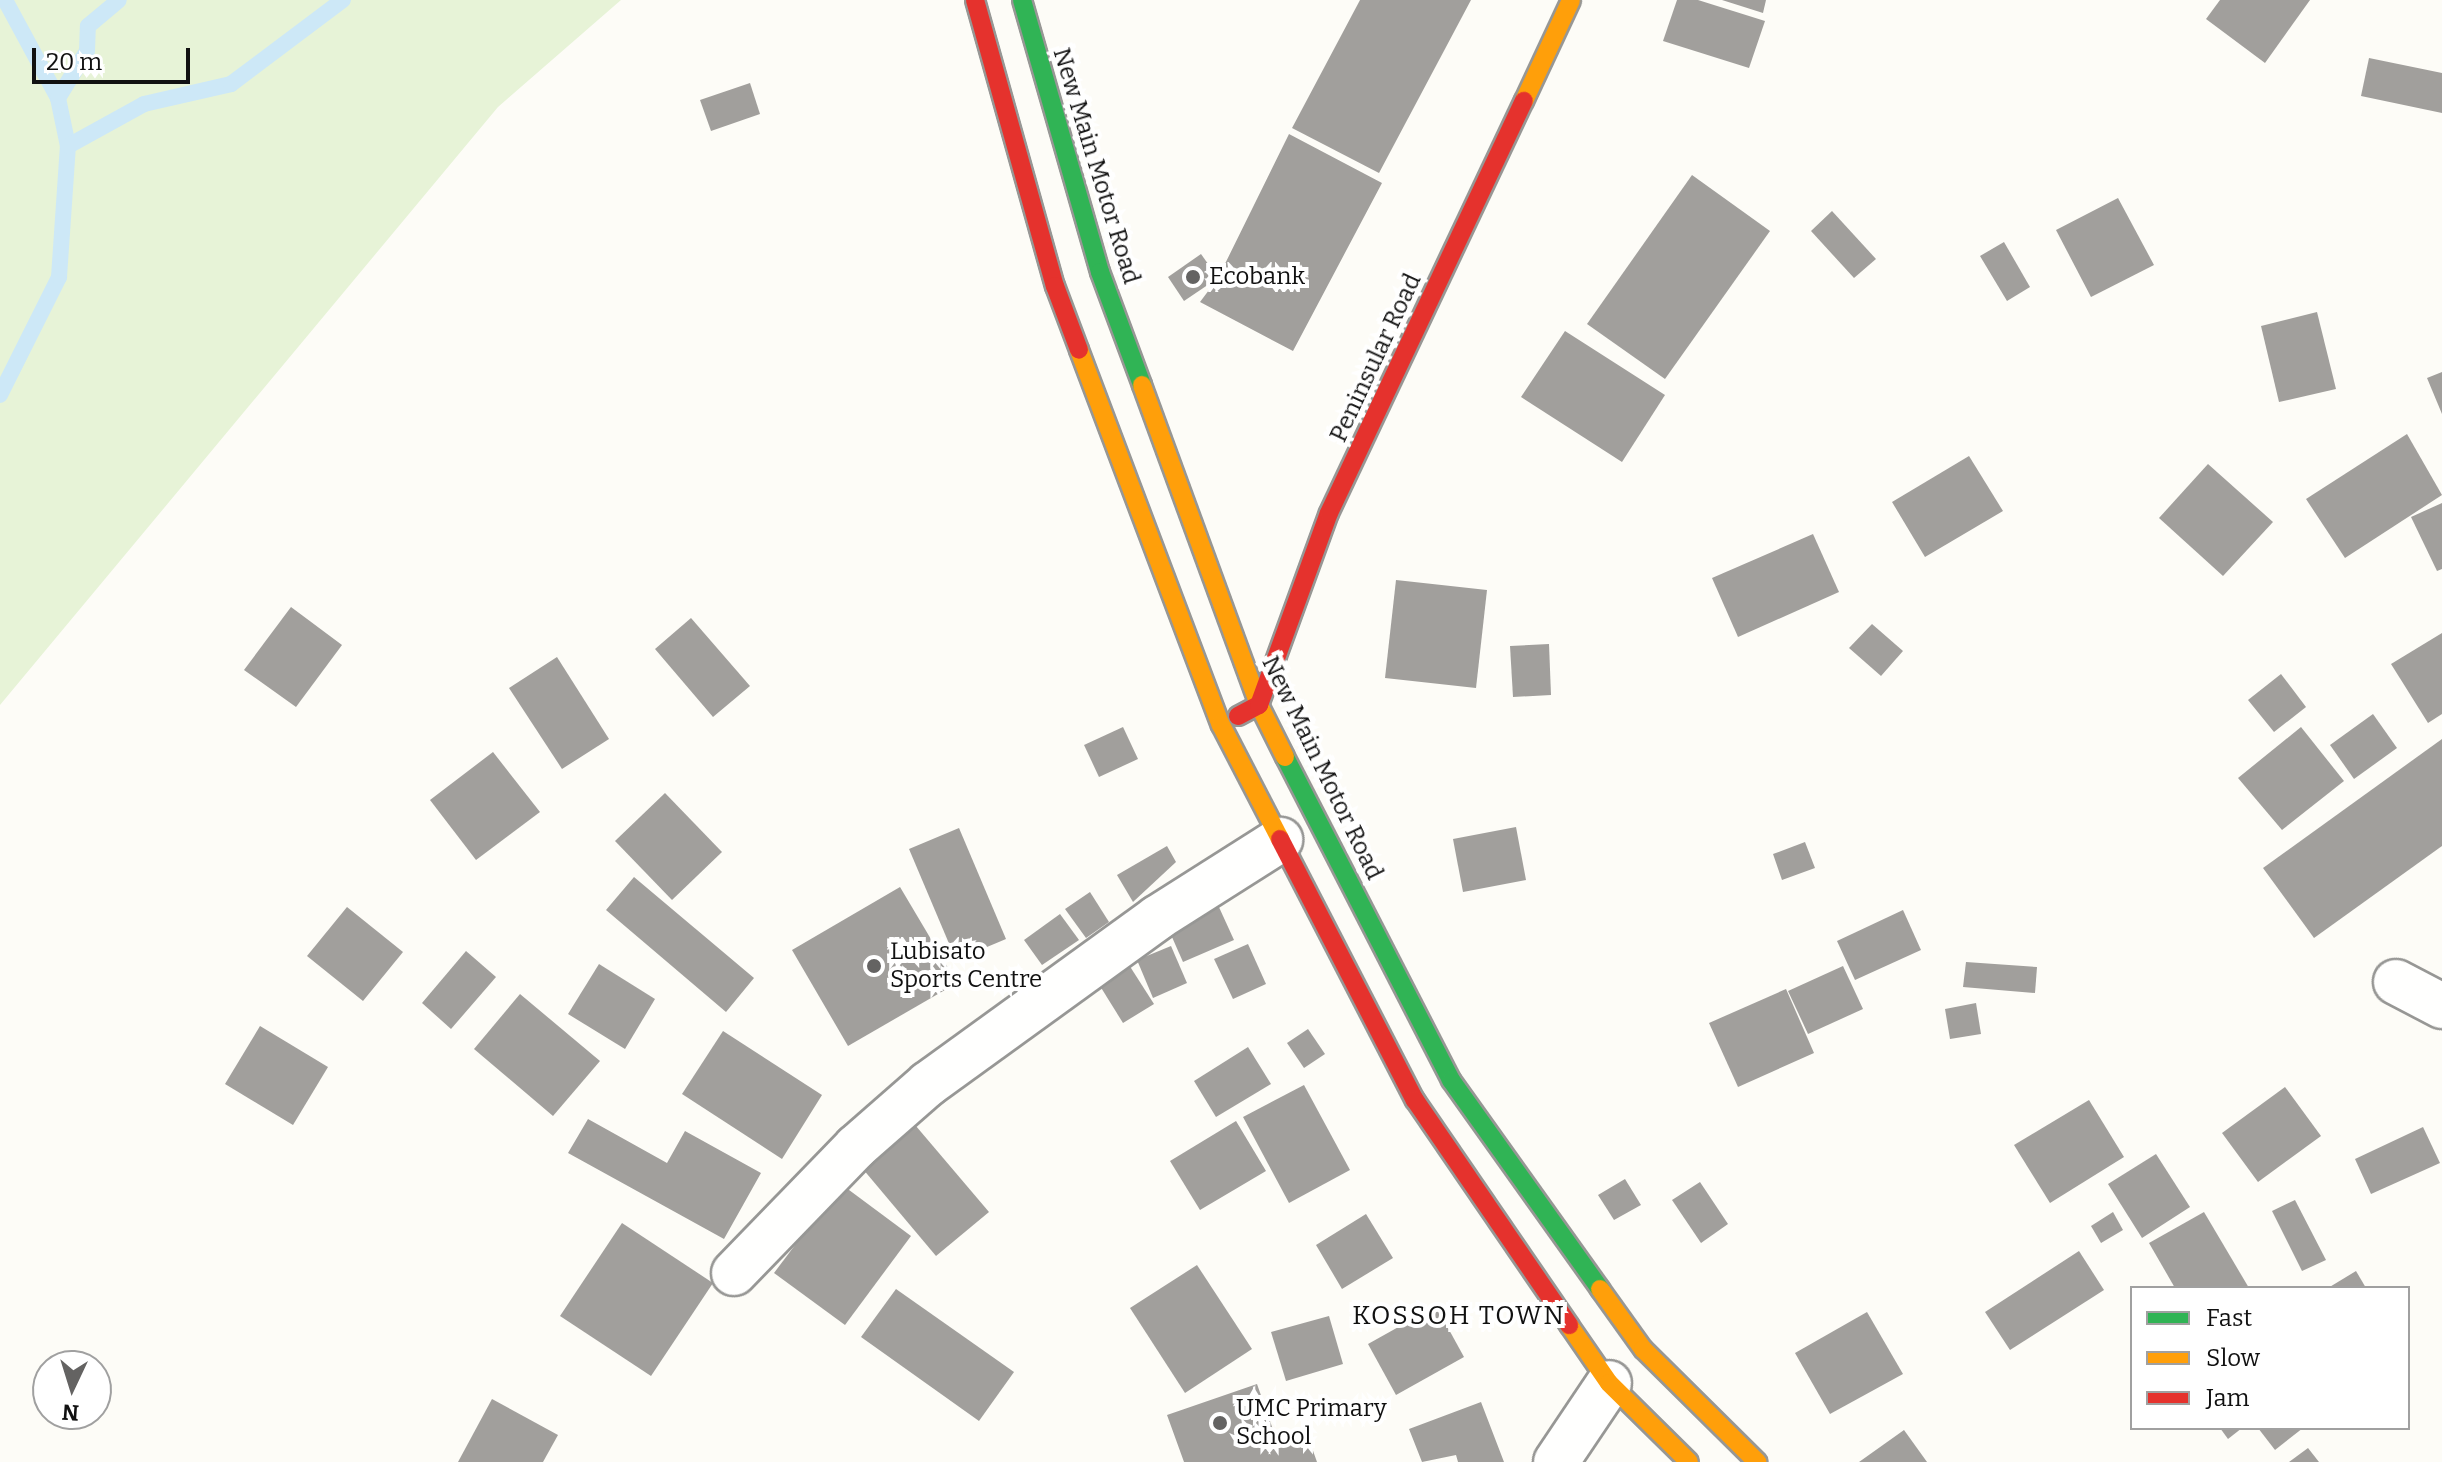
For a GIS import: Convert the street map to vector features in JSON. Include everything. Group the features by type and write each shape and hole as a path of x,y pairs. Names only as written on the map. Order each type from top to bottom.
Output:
{"main road":[{"path":"975,0 1055,286 1221,725 1415,1100 1609,1383 1689,1462"},
{"name":"New Main Motor Road","path":"1022,0 1100,272 1259,705 1451,1080 1643,1349 1757,1462"},
{"name":"Peninsular Road","path":"1259,705 1329,513 1571,0"},
{"path":"1221,725 1259,705"}],"street":[{"path":"734,1273 856,1147 928,1084 1157,918 1280,840"},
{"path":"2396,982 2442,1006"},
{"path":"1556,1462 1609,1383"}],"green space":[{"path":"0,0 621,0 498,107 0,705"}],"building":[{"path":"1360,0 1471,0 1379,173 1292,128"},
{"path":"1677,0 1698,0 1765,21 1749,68 1663,41"},
{"path":"1722,0 1766,0 1763,13"},
{"path":"2220,0 2310,0 2265,63 2206,19"},
{"path":"2369,58 2442,73 2442,113 2361,96"},
{"path":"750,83 760,114 711,131 700,100"},
{"path":"1289,134 1382,183 1293,351 1200,302 1218,278"},
{"path":"1692,175 1770,231 1665,379 1587,324"},
{"path":"2118,198 2154,265 2091,297 2056,230"},
{"path":"1832,211 1876,259 1854,278 1811,231"},
{"path":"2004,242 2030,287 2007,301 1980,256"},
{"name":"Ecobank","path":"1201,254 1218,278 1184,301 1168,277"},
{"path":"2317,312 2336,389 2279,402 2261,326"},
{"path":"1565,331 1665,395 1622,462 1521,397"},
{"path":"2442,372 2442,414 2427,378"},
{"path":"2407,434 2442,495 2345,558 2306,499"},
{"path":"1969,456 2003,511 1925,557 1892,502"},
{"path":"2208,464 2273,522 2223,576 2159,518"},
{"path":"2442,503 2442,569 2437,571 2411,517"},
{"path":"1813,534 1839,592 1738,637 1712,578"},
{"path":"1396,580 1487,590 1476,688 1385,678"},
{"path":"291,607 342,645 296,707 244,670"},
{"path":"691,618 750,686 713,717 655,649"},
{"path":"1872,624 1903,651 1881,676 1849,648"},
{"path":"2442,633 2442,714 2428,723 2391,664"},
{"path":"1549,644 1551,695 1513,697 1510,646"},
{"path":"557,657 609,739 562,769 509,688"},
{"path":"2281,674 2306,707 2274,732 2248,700"},
{"path":"2373,714 2397,748 2354,779 2330,745"},
{"path":"1123,727 1138,759 1099,777 1084,745"},
{"path":"2301,727 2344,781 2282,830 2238,778"},
{"path":"2442,739 2442,846 2314,938 2263,868"},
{"path":"493,752 540,812 476,860 430,800"},
{"path":"665,793 722,852 672,900 615,841"},
{"path":"1516,827 1526,880 1463,892 1453,839"},
{"path":"959,828 1006,939 956,960 909,849"},
{"path":"1805,842 1815,868 1782,880 1773,854"},
{"path":"1167,846 1176,862 1133,902 1117,875"},
{"path":"634,877 754,978 726,1012 606,910"},
{"name":"Lubisato Sports Centre","path":"900,887 957,983 848,1046 792,950"},
{"path":"1090,892 1109,922 1086,938 1065,909"},
{"path":"1218,905 1234,940 1183,962 1168,928"},
{"path":"347,907 403,952 363,1001 307,956"},
{"path":"1903,910 1921,950 1855,980 1837,941"},
{"path":"1060,914 1079,940 1042,965 1024,940"},
{"path":"1248,944 1266,984 1233,999 1214,959"},
{"path":"1171,946 1187,983 1153,998 1137,960"},
{"path":"466,951 496,977 451,1029 422,1003"},
{"path":"1122,954 1154,1004 1123,1023 1100,986"},
{"path":"1966,962 2037,967 2035,993 1963,987"},
{"path":"599,964 655,999 625,1049 568,1014"},
{"path":"1843,966 1863,1009 1808,1034 1788,991"},
{"path":"1786,989 1814,1053 1738,1087 1709,1023"},
{"path":"520,994 600,1061 553,1116 474,1049"},
{"path":"1976,1003 1981,1034 1950,1039 1945,1009"},
{"path":"260,1026 328,1067 293,1125 225,1084"},
{"path":"1308,1029 1325,1054 1304,1068 1287,1043"},
{"path":"723,1031 822,1095 782,1159 682,1094"},
{"path":"1248,1047 1271,1084 1216,1117 1194,1081"},
{"path":"1304,1085 1350,1170 1289,1203 1243,1117"},
{"path":"2285,1087 2321,1136 2258,1182 2222,1133"},
{"path":"2089,1100 2124,1157 2050,1203 2014,1145"},
{"path":"588,1119 667,1163 685,1131 761,1173 724,1239 568,1153"},
{"path":"910,1119 989,1212 936,1256 857,1162"},
{"path":"1236,1121 1266,1171 1200,1210 1170,1161"},
{"path":"2423,1127 2440,1163 2371,1194 2355,1159"},
{"path":"2156,1154 2190,1207 2142,1238 2108,1184"},
{"path":"1625,1179 1641,1205 1614,1220 1598,1195"},
{"path":"1700,1182 1728,1224 1701,1243 1672,1200"},
{"path":"841,1184 911,1236 845,1325 774,1273"},
{"path":"2295,1200 2326,1260 2302,1271 2272,1211"},
{"path":"2113,1212 2123,1230 2101,1243 2091,1226"},
{"path":"2204,1212 2248,1286 2174,1286 2149,1243"},
{"path":"1366,1214 1393,1258 1342,1289 1316,1245"},
{"path":"622,1223 713,1283 651,1376 560,1316"},
{"path":"2079,1251 2104,1290 2010,1350 1985,1312"},
{"path":"1197,1265 1252,1349 1185,1393 1130,1308"},
{"path":"2356,1271 2365,1286 2331,1286"},
{"path":"896,1289 1014,1372 979,1421 861,1337"},
{"path":"1436,1306 1464,1357 1396,1395 1368,1344"},
{"path":"1867,1312 1903,1374 1830,1414 1795,1353"},
{"path":"1329,1316 1343,1364 1286,1381 1271,1332"},
{"name":"UMC Primary School","path":"1257,1384 1277,1441 1306,1431 1317,1462 1184,1462 1167,1415"},
{"path":"492,1399 558,1435 543,1462 458,1462"},
{"path":"1481,1402 1504,1462 1458,1462 1456,1455 1422,1462 1409,1429"},
{"path":"1904,1430 1927,1462 1859,1462"},
{"path":"2221,1430 2239,1430 2228,1439"},
{"path":"2260,1430 2300,1430 2275,1450"},
{"path":"2308,1448 2319,1462 2289,1462"}],"waterway":[{"path":"5,0 58,98"},
{"path":"68,146 58,98 87,51 88,26 119,0"},
{"path":"0,395 59,277 68,146 144,104 231,84 343,0"}],"traffic: fast":[{"path":"1022,0 1100,272 1142,385"},
{"path":"1285,757 1451,1080 1600,1289"}],"traffic: slow":[{"path":"1524,101 1571,0"},
{"path":"1079,350 1221,725 1280,839"},
{"path":"1142,385 1259,705 1285,757"},
{"path":"1600,1289 1643,1349 1757,1462"},
{"path":"1569,1325 1609,1383 1689,1462"}],"traffic: jam":[{"path":"975,0 1055,286 1079,350"},
{"path":"1238,716 1259,705 1329,513 1524,101"},
{"path":"1280,839 1415,1100 1569,1325"}],"place":[{"name":"Ecobank","path":"1193,277"},
{"name":"Lubisato Sports Centre","path":"874,966"},
{"name":"UMC Primary School","path":"1220,1423"}],"district":[{"name":"KOSSOH TOWN","path":"1459,1316"}]}
